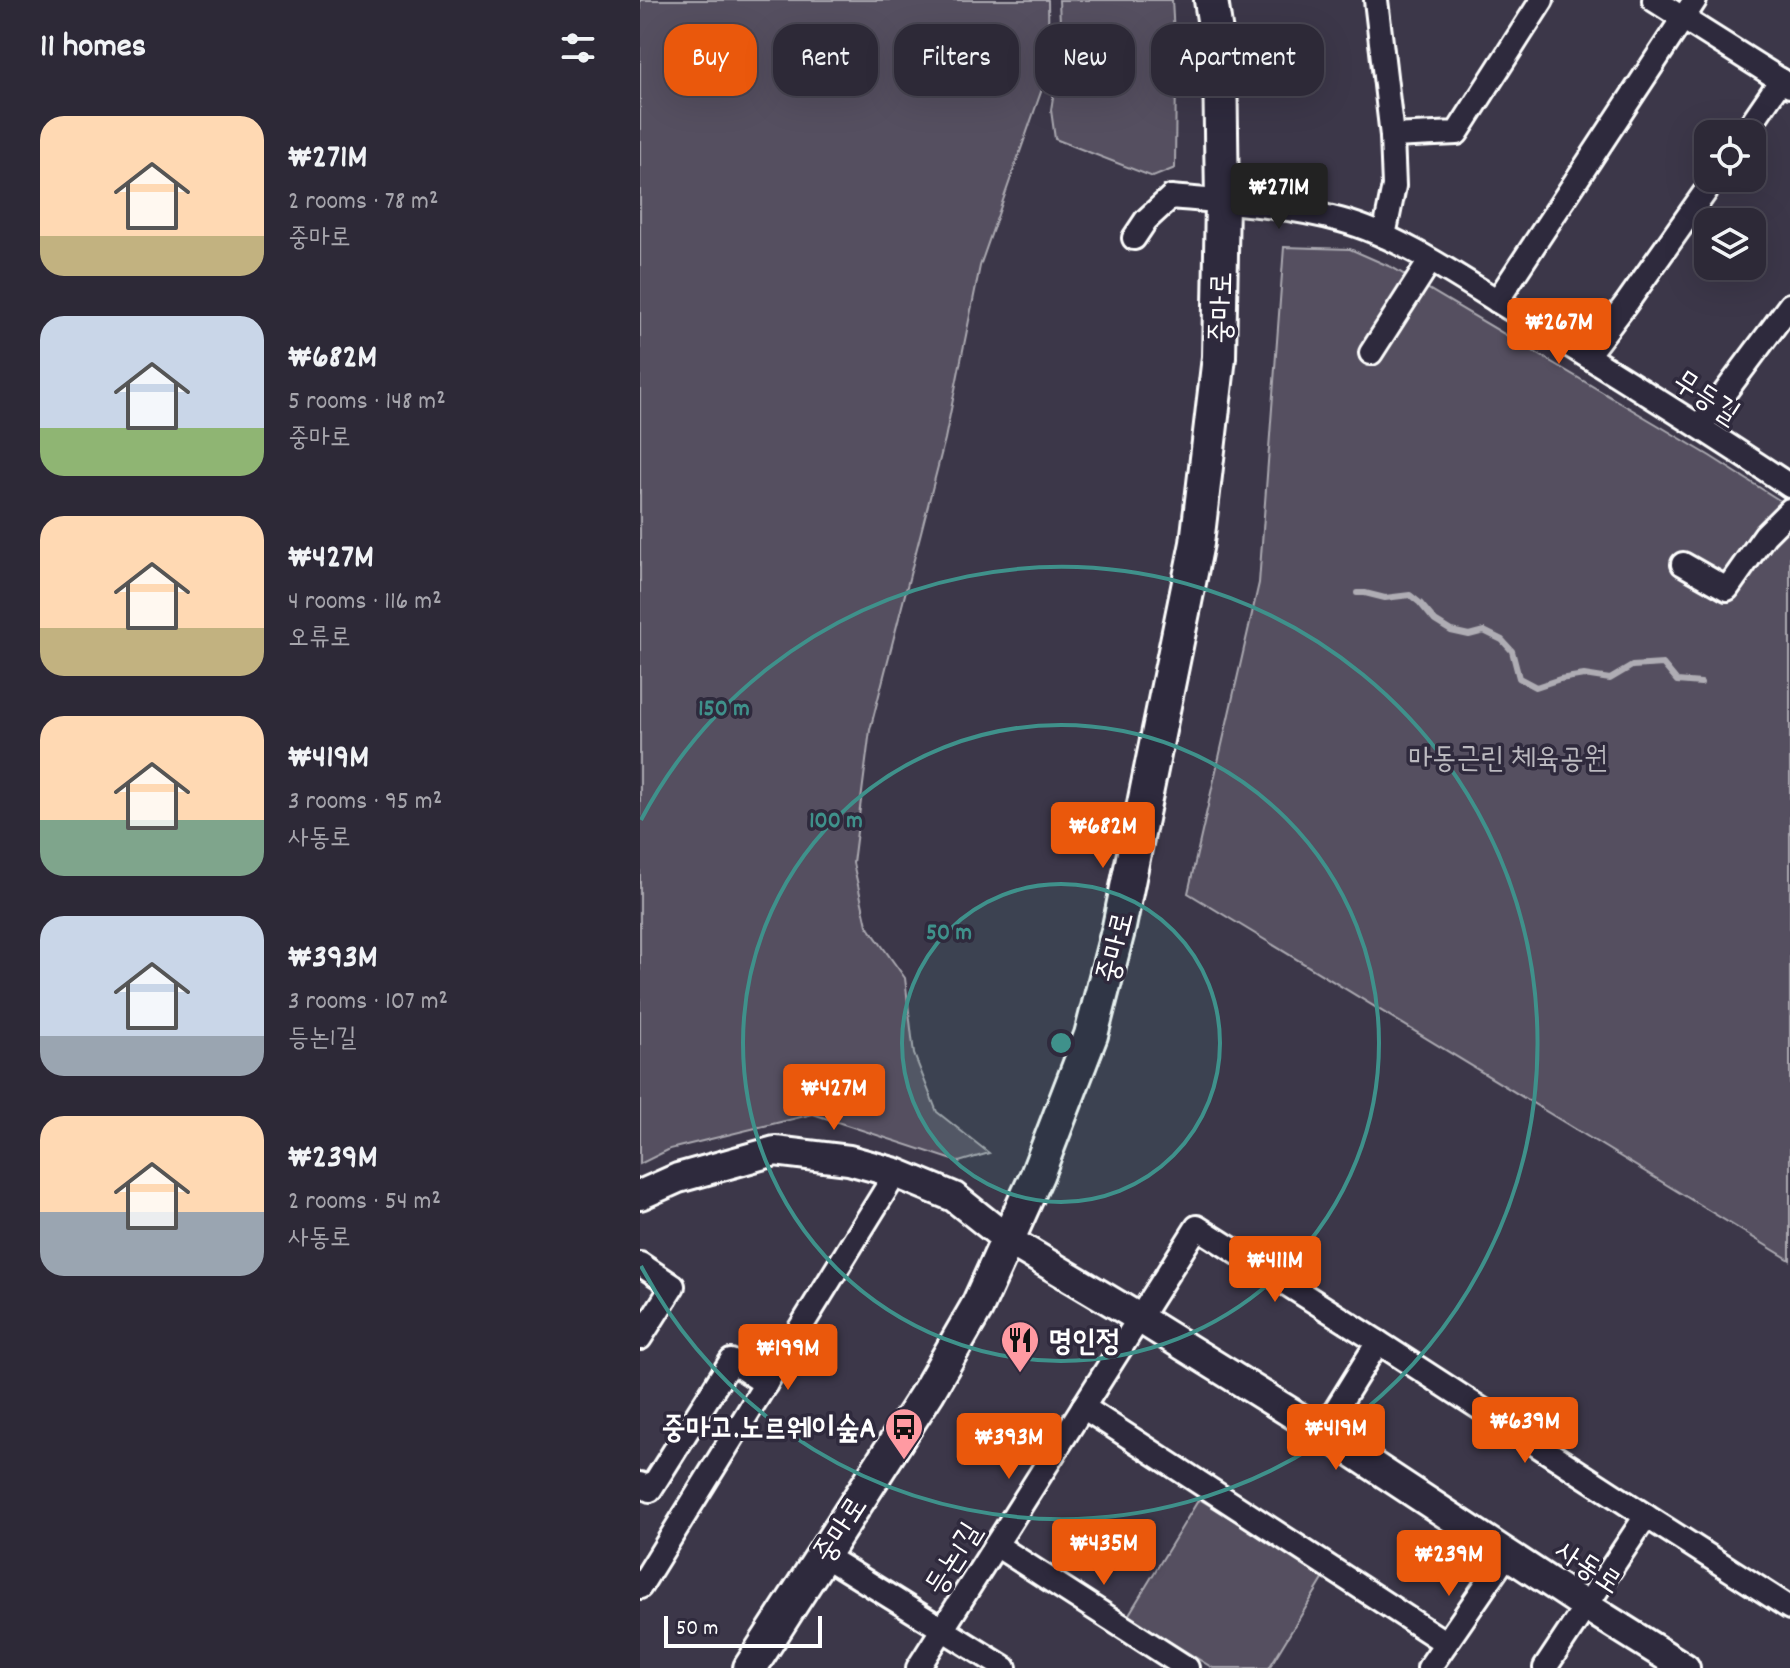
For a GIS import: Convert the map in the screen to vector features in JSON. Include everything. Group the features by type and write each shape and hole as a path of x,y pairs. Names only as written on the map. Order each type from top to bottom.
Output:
{"main road":[{"name":"중마로","path":"750,1668 930,1389 977,1307 1037,1175 1091,1035 1119,927 1197,543 1219,357 1222,202 1220,60 1211,0"}],"street":[{"path":"1376,0 1392,136 1394,186 1384,236"},
{"path":"1392,136 1457,133 1542,0"},
{"path":"1654,0 1689,9 1785,83 1755,120"},
{"path":"1497,301 1689,9"},
{"path":"1587,355 1705,192"},
{"name":"무등길","path":"1134,238 1146,220 1171,197 1293,210 1342,220 1384,236 1430,261 1587,355 1790,486"},
{"path":"1371,353 1430,261"},
{"path":"1700,426 1790,305"},
{"path":"1683,564 1727,589 1765,535 1790,510"},
{"name":"사동로","path":"640,1195 678,1178 775,1151 849,1160 896,1173 954,1197 1008,1240 1322,1432 1685,1668"},
{"path":"640,1587 896,1173"},
{"name":"등논1길","path":"918,1668 1197,1227 1378,1342"},
{"path":"640,1264 673,1286 640,1338"},
{"path":"1322,1432 1378,1342 1790,1608"},
{"path":"640,1484 650,1490 731,1361 766,1384"},
{"path":"1083,1407 1446,1643"},
{"path":"1545,1668 1646,1516"},
{"path":"996,1545 1187,1668"},
{"path":"1429,1668 1508,1553"},
{"path":"823,1555 1005,1668"}],"green space":[{"path":"640,0 1048,0 1048,24 1035,24 1035,96 1040,96 980,266 945,439 870,730 853,863 867,925 905,978 914,1054 937,1112 989,1153 959,1162 813,1114 670,1149 640,1164"},
{"path":"1059,0 1172,0 1173,24 1151,24 1151,96 1176,96 1175,168 1153,177 1055,139 1051,110 1053,96 1135,96 1135,24 1060,24"},
{"name":"마동근린 체육공원","path":"1284,247 1350,249 1393,268 1710,456 1790,507 1790,1260 1188,893 1259,583"},
{"path":"1199,1499 1325,1576 1269,1668 1213,1668 1128,1616"}],"waterway":[{"path":"1357,593 1385,598 1410,595 1435,621 1451,631 1469,635 1484,631 1502,640 1512,651 1519,678 1536,687 1584,675 1610,679 1632,666 1663,664 1677,681 1701,683"}],"place":[{"name":"명인정","path":"1020,1374"},
{"name":"중마고.노르웨이숲A","path":"904,1461"}]}
